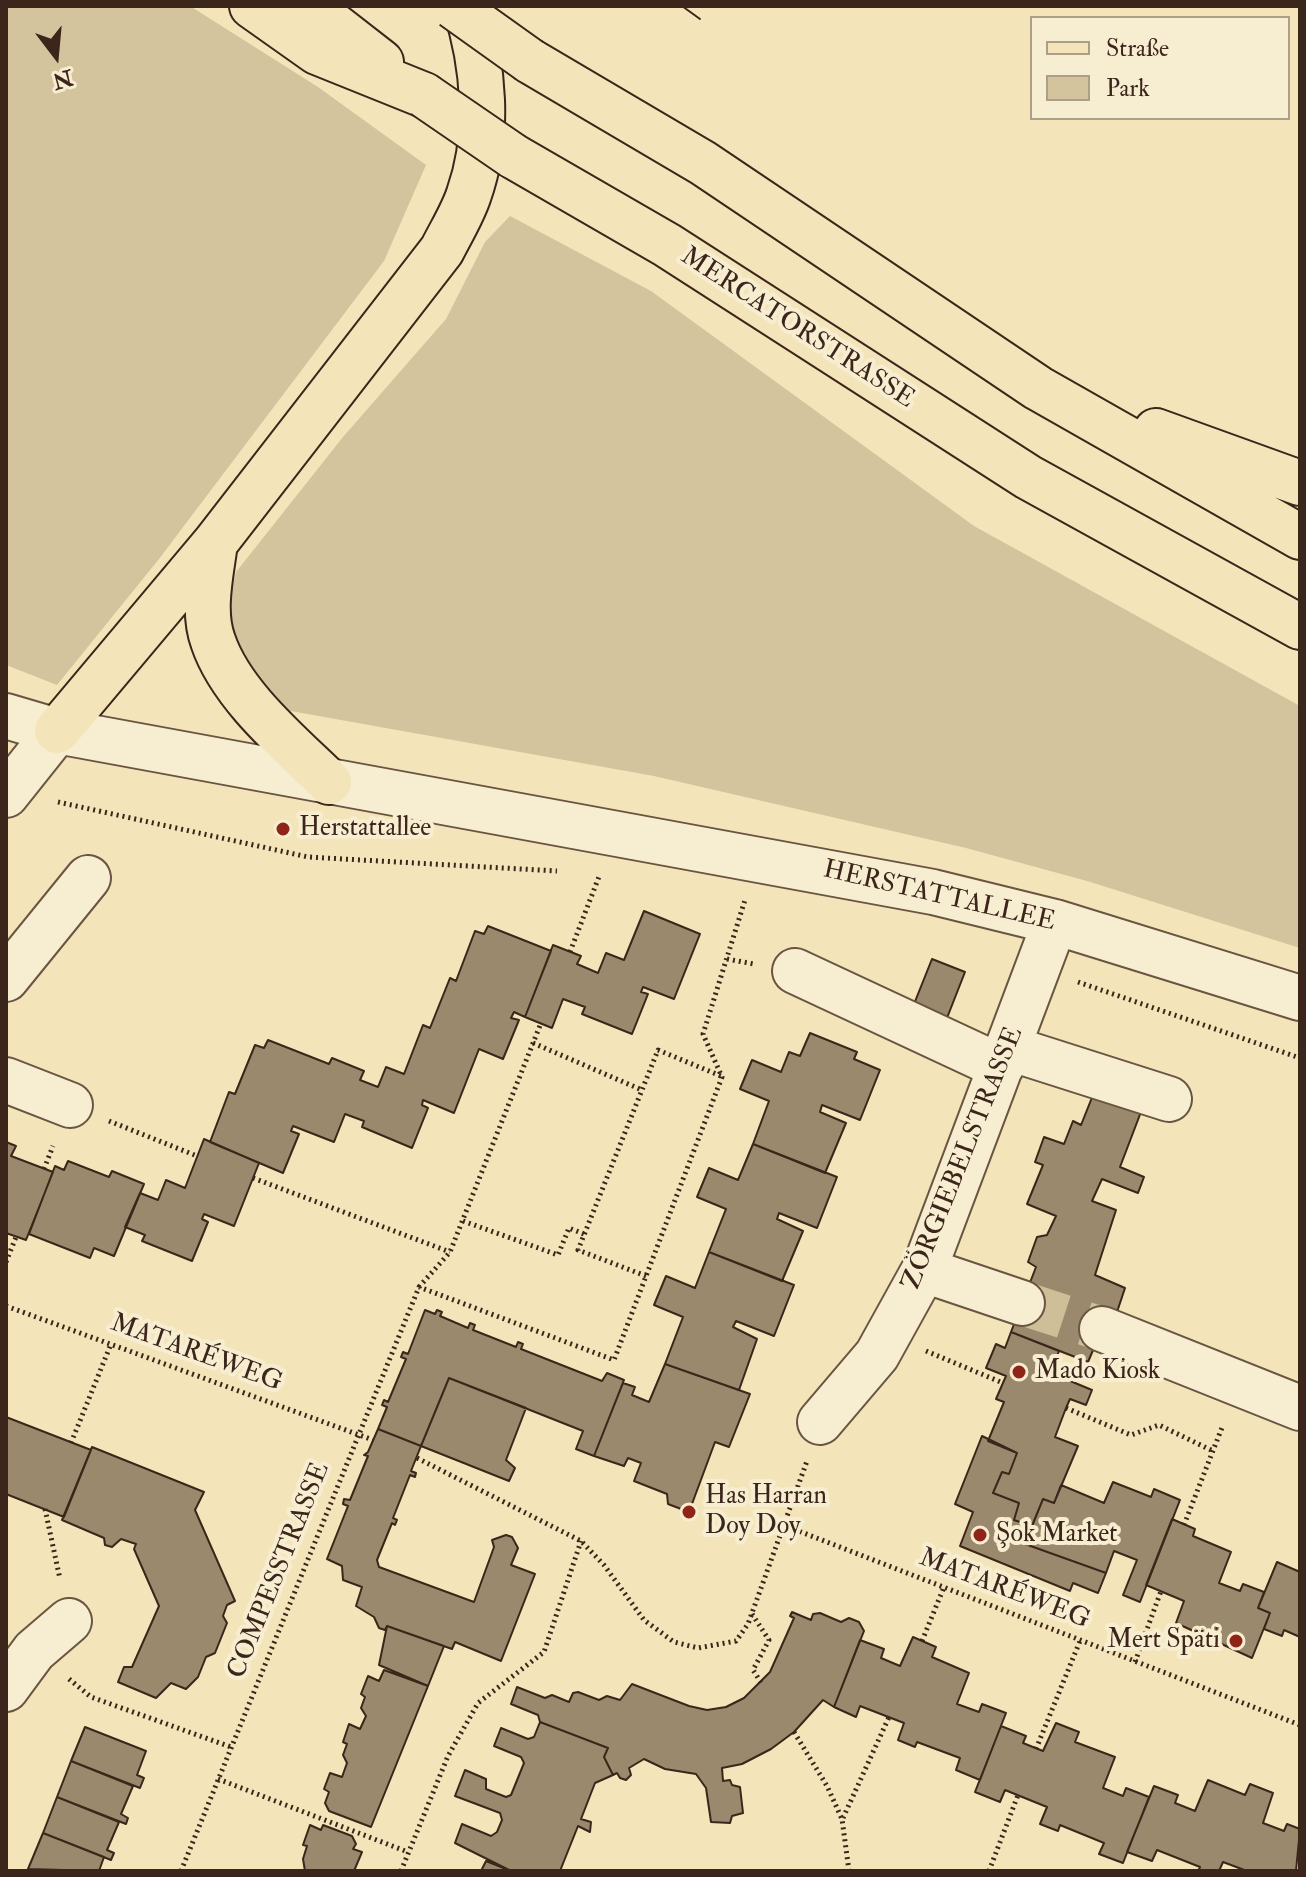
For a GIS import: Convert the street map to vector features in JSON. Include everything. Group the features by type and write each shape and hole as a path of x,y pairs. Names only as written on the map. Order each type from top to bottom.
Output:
{"main road":[{"path":"252,6 317,52 424,95"},
{"name":"MERCATORSTRASSE","path":"309,6 424,95 513,156 667,245 1028,477 1300,627"},
{"path":"453,6 530,61 703,163 1038,388 1300,537"},
{"path":"57,731 215,543 442,250 469,195 483,136 476,40 465,6"},
{"path":"1038,388 1300,483"},
{"path":"215,543 208,595 212,640 251,707 329,782"}],"street":[{"name":"HERSTATTALLEE","path":"6,716 57,731 933,892 1055,922 1300,998"},
{"path":"8,793 57,731"},
{"path":"6,979 88,878"},
{"name":"ZÖRGIEBELSTRASSE","path":"820,1422 877,1355 924,1270 1055,922"},
{"path":"795,971 1005,1057 1169,1099"},
{"path":"6,1080 70,1105"},
{"path":"924,1270 1022,1303"},
{"path":"1102,1329 1300,1408"},
{"path":"6,1689 34,1651 69,1621"}],"path":[{"path":"8,793 308,857 569,872"},
{"path":"570,952 613,831"},
{"path":"585,873 615,876"},
{"path":"419,1287 614,1360 722,1077 703,1034 746,896 733,893"},
{"path":"1038,969 1300,1058"},
{"name":"COMPESSTRASSE","path":"181,1871 419,1287 450,1252 541,1023"},
{"path":"533,1043 642,1090"},
{"path":"646,1276 578,1250 584,1234 658,1050 722,1077"},
{"path":"70,1105 197,1156"},
{"path":"253,1178 450,1252"},
{"path":"463,1221 558,1255 569,1228 584,1234"},
{"path":"6,1262 16,1237"},
{"name":"MATARÉWEG","path":"6,1306 373,1440"},
{"path":"888,1335 1003,1383"},
{"path":"71,1443 111,1344"},
{"path":"1066,1408 1131,1435 1159,1425 1213,1451"},
{"path":"417,1458 581,1541 604,1565 644,1620 674,1642 698,1648 736,1641 751,1614 820,1422"},
{"path":"1184,1525 1210,1459"},
{"path":"45,1509 69,1621"},
{"name":"MATARÉWEG","path":"783,1525 1300,1725"},
{"path":"401,1871 448,1756 478,1703 544,1652 581,1541"},
{"path":"922,1641 944,1587"},
{"path":"1135,1662 1161,1591"},
{"path":"751,1614 769,1640 753,1670 762,1684"},
{"path":"1036,1749 1080,1641"},
{"path":"34,1651 91,1697 231,1747"},
{"path":"842,1819 889,1717"},
{"path":"794,1732 827,1786 842,1819 849,1871"},
{"path":"218,1779 408,1852"},
{"path":"989,1871 1018,1795"}],"green space":[{"path":"6,6 190,6 318,87 426,165 384,261 159,559 57,685 6,665"},
{"path":"510,216 651,291 974,526 1300,706 1300,948 1087,881 966,848 654,776 285,710 232,648 228,604 236,572 343,437 446,319 485,242"}],"building":[{"path":"644,911 700,934 674,999 643,987 641,992 648,994 632,1034 582,1014 585,1007 563,999 552,1028 525,1017 553,945 581,956 577,964 598,973 606,953 624,960"},
{"path":"488,926 551,951 525,1017 514,1012 511,1018 519,1020 503,1059 479,1049 454,1113 423,1100 422,1105 428,1108 412,1148 362,1127 364,1121 345,1114 334,1142 293,1126 291,1131 299,1134 283,1173 210,1142 229,1092 235,1094 255,1045 264,1048 268,1040 329,1064 332,1058 364,1071 360,1080 378,1087 386,1067 404,1074 423,1025 430,1028 450,978 456,981 475,931 484,934"},
{"path":"932,959 965,972 947,1018 914,1004"},
{"path":"810,1033 857,1052 854,1059 880,1070 860,1120 822,1105 820,1112 846,1123 825,1173 753,1144 769,1101 740,1089 752,1060 781,1072 789,1052 800,1056"},
{"path":"1097,1085 1144,1104 1120,1167 1144,1177 1138,1193 1102,1179 1092,1201 1116,1210 1095,1275 1125,1288 1116,1315 1102,1329 1088,1362 1011,1332 1036,1267 1028,1262 1037,1237 1047,1235 1056,1216 1027,1204 1043,1165 1035,1162 1044,1137 1064,1144 1073,1121 1081,1125"},
{"path":"204,1139 259,1163 234,1226 204,1214 202,1219 208,1222 192,1261 142,1241 145,1235 125,1227 140,1193 158,1200 166,1180 185,1188"},
{"path":"6,1142 16,1146 11,1156 53,1172 26,1240 6,1233"},
{"path":"753,1144 837,1177 817,1228 779,1213 777,1219 803,1231 782,1281 709,1252 726,1209 697,1197 709,1168 738,1180"},
{"path":"68,1161 109,1177 112,1171 144,1184 114,1256 94,1248 90,1258 29,1234 55,1166 64,1170"},
{"path":"709,1252 794,1285 774,1336 736,1321 733,1327 757,1339 739,1390 665,1364 683,1317 654,1305 666,1276 695,1288"},
{"path":"425,1310 435,1314 437,1310 442,1312 440,1316 468,1328 470,1323 475,1325 473,1330 516,1347 518,1342 523,1344 521,1349 602,1381 607,1373 624,1380 594,1456 576,1449 583,1431 449,1378 421,1446 378,1429 387,1407 382,1405 384,1400 388,1402 406,1359 401,1357 403,1352 408,1354"},
{"path":"1011,1332 1059,1351 1051,1373 1092,1390 1086,1405 1070,1399 1066,1408 1055,1437 1078,1446 1054,1503 1043,1499 1032,1526 1014,1520 1019,1503 993,1493 1002,1472 1009,1474 1017,1453 988,1441 1004,1402 996,1399 1006,1376 986,1368 996,1344 1005,1348"},
{"path":"665,1364 750,1394 729,1447 715,1442 689,1512 668,1504 667,1494 634,1481 641,1463 628,1458 624,1466 594,1456 623,1383 635,1387 632,1395 649,1402"},
{"path":"449,1378 526,1408 506,1460 515,1468 509,1481 421,1446"},
{"path":"6,1417 91,1450 64,1517 6,1494"},
{"path":"378,1429 421,1446 411,1471 416,1473 415,1477 410,1475 393,1518 397,1520 395,1525 392,1523 377,1560 379,1567 474,1602 494,1547 492,1540 506,1535 512,1537 518,1548 511,1565 535,1574 501,1661 455,1642 452,1649 387,1626 385,1630 379,1628 374,1617 356,1606 362,1587 343,1580 342,1566 327,1559 348,1506 343,1504 344,1499 350,1500 368,1456 364,1455"},
{"path":"982,1436 1017,1453 1009,1474 1002,1472 993,1493 1019,1503 1014,1520 1032,1526 1025,1544 1106,1573 1098,1593 1073,1583 1070,1591 960,1546 973,1512 955,1504"},
{"path":"92,1447 204,1492 195,1510 235,1601 227,1605 223,1616 227,1623 215,1653 206,1657 198,1677 186,1689 171,1683 156,1698 118,1682 124,1667 132,1667 159,1606 134,1549 136,1544 121,1539 112,1547 105,1545 104,1538 62,1520"},
{"path":"1113,1482 1151,1497 1154,1489 1180,1500 1140,1602 1123,1595 1137,1560 1114,1551 1106,1573 1025,1544 1043,1499 1054,1503 1061,1485 1104,1503"},
{"path":"1172,1519 1195,1529 1193,1536 1231,1552 1219,1583 1240,1591 1243,1584 1264,1592 1258,1608 1270,1613 1252,1658 1176,1623 1184,1601 1146,1585"},
{"path":"1277,1562 1300,1572 1300,1637 1284,1630 1282,1636 1264,1629 1270,1613 1258,1608"},
{"path":"792,1612 811,1620 813,1614 820,1613 841,1622 849,1618 859,1622 864,1631 834,1707 823,1700 794,1732 771,1749 742,1764 722,1768 723,1781 730,1780 732,1785 740,1787 743,1813 732,1816 730,1823 711,1822 706,1788 696,1774 665,1769 644,1759 629,1768 631,1775 626,1780 620,1778 617,1773 613,1775 604,1757 608,1748 540,1722 538,1715 511,1704 517,1687 545,1698 552,1695 569,1702 573,1693 578,1692 599,1700 607,1696 620,1700 632,1684 689,1706 707,1710 726,1707 744,1698 770,1672 794,1618 790,1616"},
{"path":"387,1626 444,1646 428,1686 379,1665"},
{"path":"913,1637 936,1647 932,1657 969,1673 957,1704 979,1712 982,1704 1006,1713 980,1780 956,1770 960,1758 917,1742 915,1747 898,1740 904,1723 860,1706 856,1717 834,1707 860,1640 884,1649 881,1658 900,1666"},
{"path":"384,1670 428,1686 371,1827 329,1811 325,1803 329,1792 324,1789 330,1773 342,1777 347,1763 343,1755 347,1744 343,1742 349,1724 360,1729 366,1716 361,1708 365,1697 361,1694 368,1676 379,1681"},
{"path":"540,1722 608,1748 604,1757 613,1775 595,1783 581,1819 591,1822 590,1832 578,1826 560,1871 511,1871 455,1843 462,1824 491,1836 497,1832 502,1820 500,1813 455,1796 465,1770 486,1779 486,1789 506,1797 511,1795 524,1763 521,1757 494,1746 501,1728 528,1739 534,1737"},
{"path":"1056,1723 1079,1732 1075,1742 1115,1757 1103,1788 1123,1796 1126,1788 1149,1797 1123,1863 1099,1854 1104,1843 1060,1825 1058,1831 1040,1824 1047,1807 1005,1790 1000,1802 975,1792 1001,1726 1026,1736 1023,1743 1043,1751"},
{"path":"85,1727 146,1751 137,1775 144,1778 140,1788 71,1761"},
{"path":"71,1761 133,1786 121,1814 128,1818 126,1824 57,1797"},
{"path":"1208,1780 1245,1795 1250,1784 1273,1793 1263,1823 1284,1831 1287,1824 1300,1829 1296,1871 1247,1871 1223,1862 1219,1871 1198,1871 1200,1867 1157,1850 1152,1861 1127,1852 1154,1786 1178,1795 1175,1803 1195,1811"},
{"path":"57,1797 119,1822 107,1850 114,1853 111,1860 43,1833"},
{"path":"310,1825 321,1830 323,1825 352,1836 356,1844 353,1849 362,1852 354,1871 305,1871 303,1859 307,1846 303,1845"},
{"path":"43,1833 104,1857 99,1871 28,1869"},
{"path":"486,1861 511,1871 481,1871"}],"tunnel":[{"path":"1022,1303 1102,1329"}],"tram line":[{"path":"682,6 700,19"}],"place":[{"name":"Herstattallee","path":"283,829"},
{"name":"Mado Kiosk","path":"1019,1372"},
{"name":"Has Harran Doy Doy","path":"689,1512"},
{"name":"Şok Market","path":"980,1535"},
{"name":"Mert Späti","path":"1236,1641"}]}
